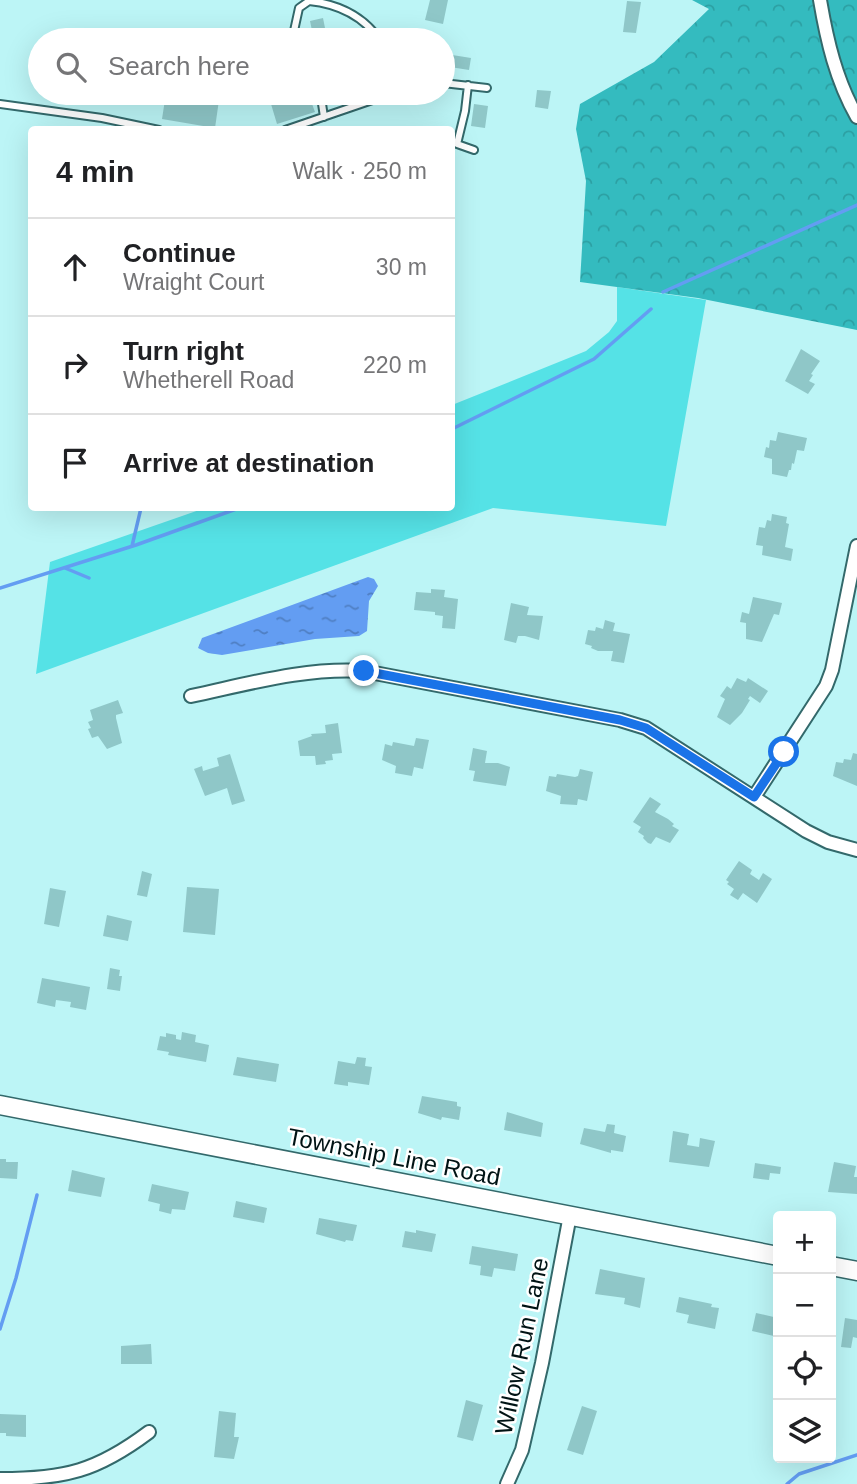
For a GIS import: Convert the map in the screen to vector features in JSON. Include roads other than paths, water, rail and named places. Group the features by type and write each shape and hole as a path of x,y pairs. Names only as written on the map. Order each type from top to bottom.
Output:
{"street":[{"path":"820,0 828,46 857,117"},
{"path":"754,797 826,686 832,670 857,546"},
{"path":"191,696 339,669 364,671 620,720 646,728 806,831 828,842 857,850"},
{"name":"Township Line Road","path":"0,1105 773,1255"},
{"name":"Willow Run Lane","path":"507,1484 522,1450 542,1363 570,1215"},
{"path":"836,1267 857,1271"},
{"path":"0,1479 37,1479 72,1474 122,1452 149,1432"}],"lane":[{"path":"295,28 299,8 309,1 324,2 362,19 370,28"},
{"path":"455,84 487,88"},
{"path":"468,85 466,111 457,144 474,149"},
{"path":"0,104 140,126"},
{"path":"322,105 324,117"},
{"path":"297,126 350,105"}],"water":[{"path":"368,577 374,579 378,586 369,601 367,631 359,636 315,639 222,655 198,648 202,638"}],"waterway":[{"path":"663,292 857,205"},
{"path":"455,428 594,359 651,309"},
{"path":"132,546 140,511"},
{"path":"0,588 136,545 231,511"},
{"path":"65,568 89,578"},
{"path":"0,1329 37,1195"},
{"path":"787,1484 799,1474 857,1455"}]}
